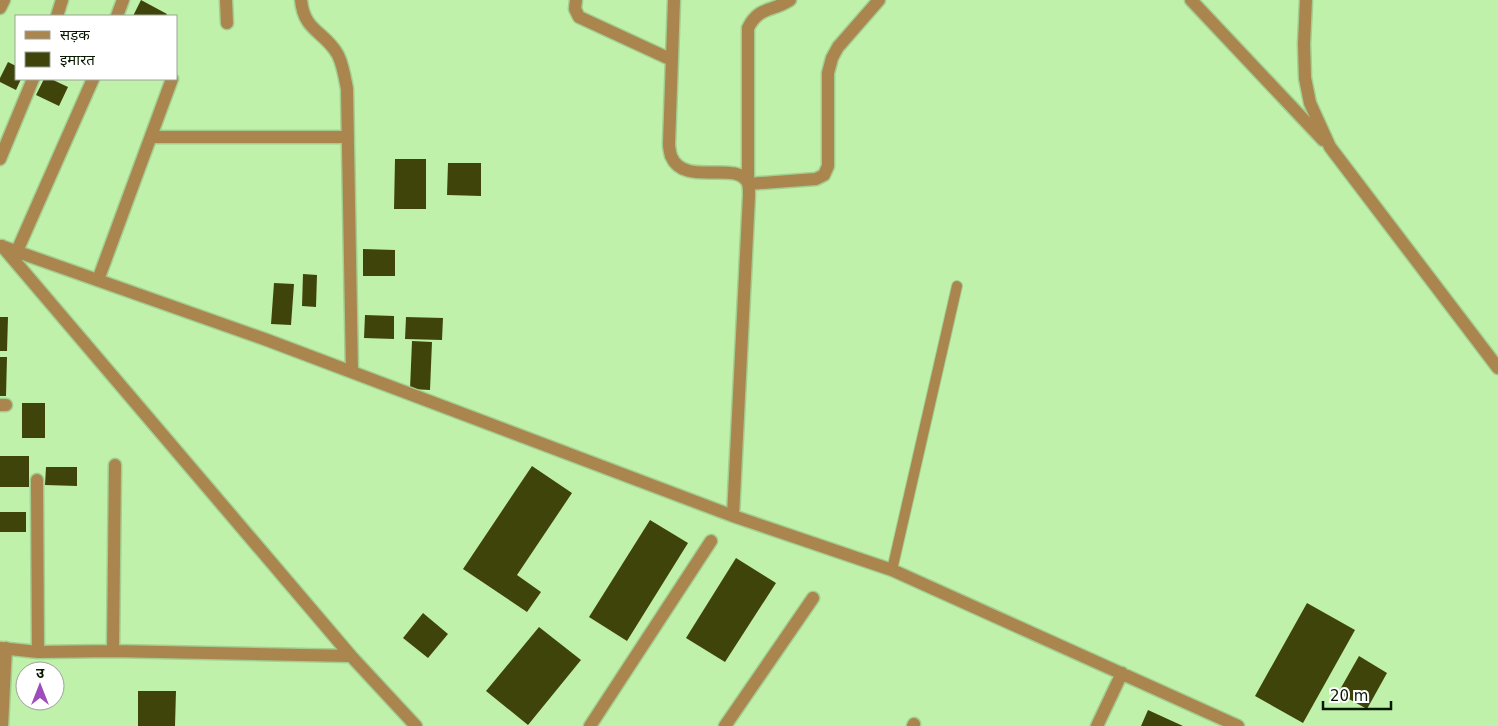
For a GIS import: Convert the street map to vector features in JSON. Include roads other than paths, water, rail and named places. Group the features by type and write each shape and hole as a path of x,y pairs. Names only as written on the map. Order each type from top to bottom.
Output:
{"street":[{"path":"0,8 4,0"},
{"path":"57,15 62,0"},
{"path":"117,15 123,0"},
{"path":"226,0 227,23"},
{"path":"301,0 306,21 329,42 338,54 347,89 352,372"},
{"path":"576,0 575,9 579,17 672,60"},
{"path":"674,0 669,144 671,156 677,165 690,172 742,176 748,184"},
{"path":"732,516 749,195 748,28 753,18 761,12 783,5 790,0"},
{"path":"748,184 816,178 824,175 828,166 828,73 832,58 838,48 879,0"},
{"path":"1191,0 1330,147 1492,354 1498,368"},
{"path":"1306,0 1305,78 1310,103 1330,147"},
{"path":"0,159 33,80"},
{"path":"16,251 92,80"},
{"path":"98,280 172,80"},
{"path":"151,137 348,138"},
{"path":"0,245 267,340 732,516 892,570 1238,726"},
{"path":"0,245 351,656 416,726"},
{"path":"113,651 115,465"},
{"path":"37,480 38,652"},
{"path":"590,726 711,542"},
{"path":"725,726 813,598"},
{"path":"2,726 3,648 38,652 113,651 351,656"},
{"path":"1096,726 1122,673"}],"lane":[{"path":"892,570 957,286"}]}
